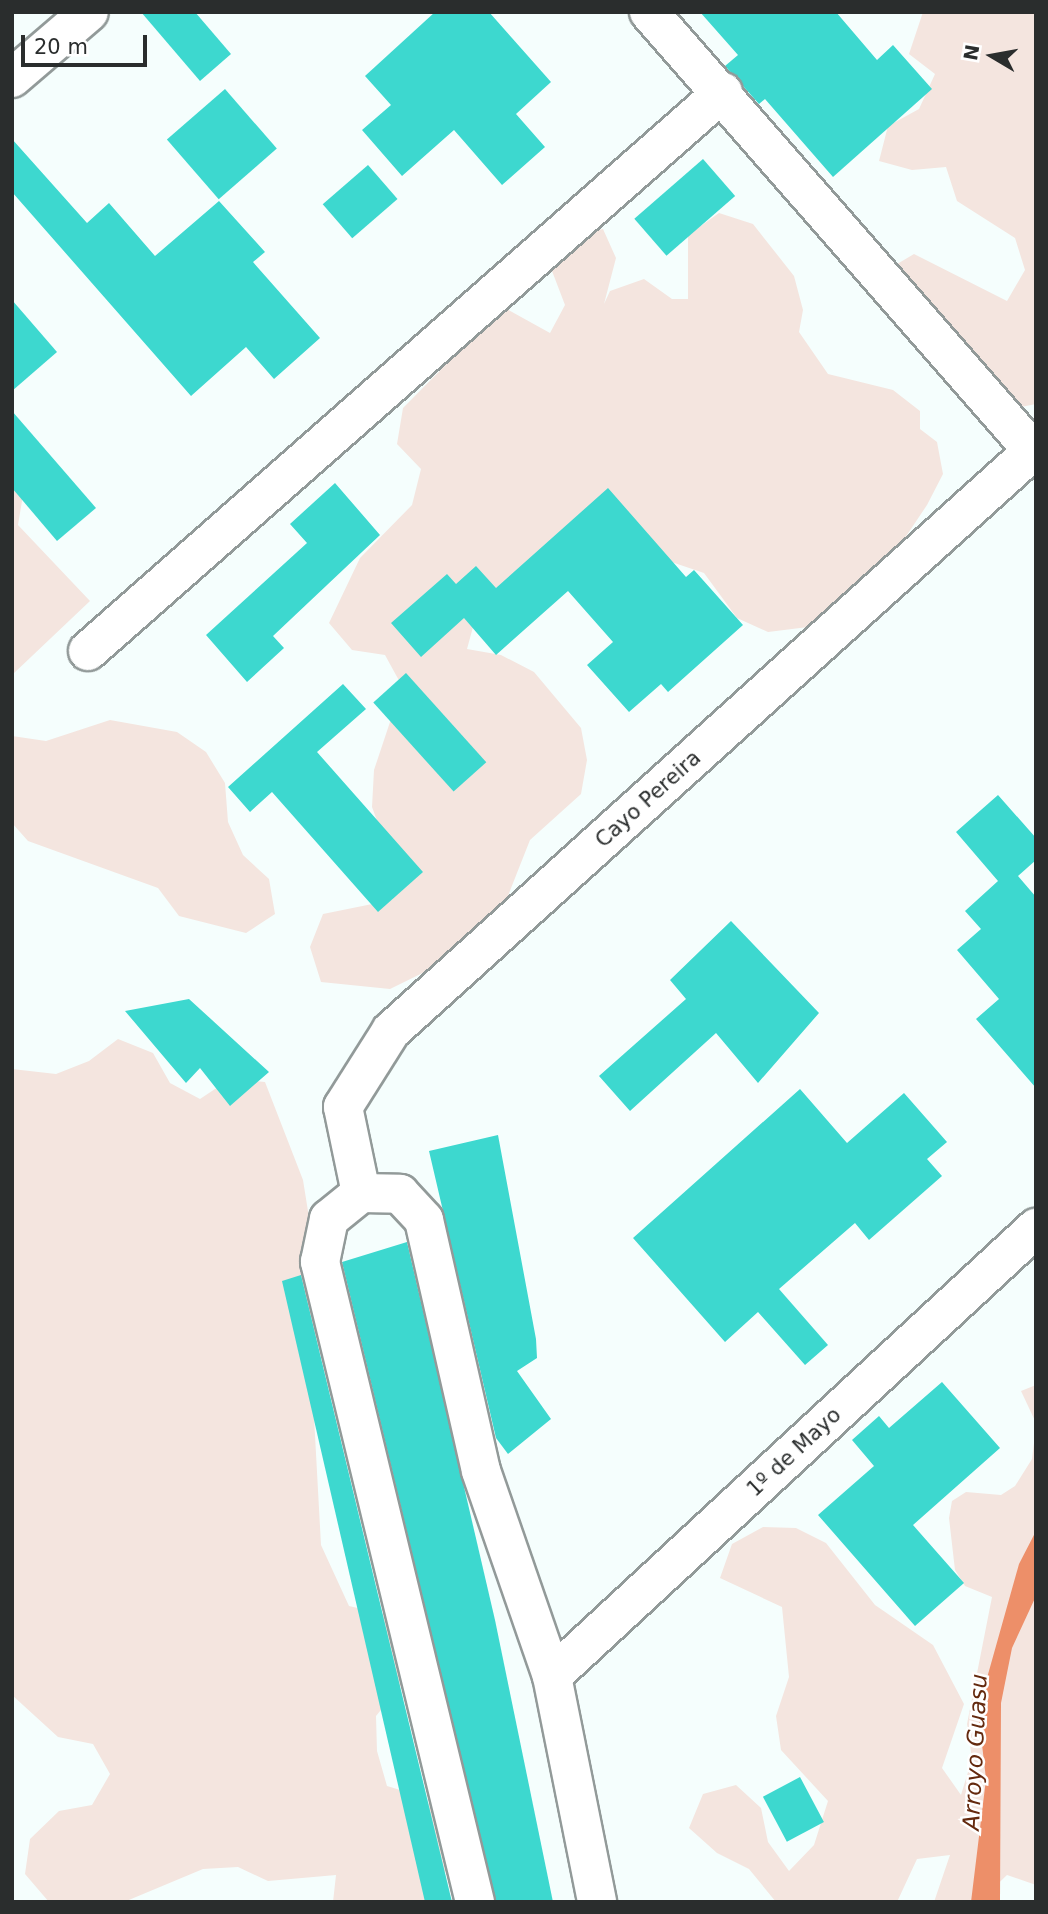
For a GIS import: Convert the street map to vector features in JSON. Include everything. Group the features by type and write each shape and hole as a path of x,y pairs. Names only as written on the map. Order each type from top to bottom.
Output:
{"street":[{"path":"12,78 89,12"},
{"path":"649,12 723,92 1035,451"},
{"path":"88,651 723,92"},
{"name":"Cayo Pereira","path":"361,1193 343,1107 391,1031 1035,451"},
{"path":"475,1902 320,1262 329,1219 361,1193 400,1194 424,1220 481,1471 552,1676 597,1902"},
{"name":"1º de Mayo","path":"552,1676 1036,1228"}],"shaded area":[{"path":"923,12 1036,12 1036,404 1016,408 882,273 914,254 1007,301 1025,270 1015,238 957,201 946,167 912,170 879,161 888,126 919,109 935,74 909,54"},
{"path":"719,213 753,224 794,276 803,310 799,332 828,374 893,390 920,411 920,429 937,442 943,474 927,505 870,590 808,627 768,632 737,618 704,573 636,550 476,616 467,649 501,655 534,672 581,728 587,760 581,794 530,840 504,906 451,959 390,989 321,982 310,947 323,914 392,900 408,867 384,840 372,807 374,770 402,686 385,655 352,650 329,623 360,558 412,505 421,469 397,444 403,408 503,307 550,333 565,305 552,271 569,236 603,229 616,258 604,304 610,291 644,279 672,299 688,299 688,235"},
{"path":"12,474 24,489 18,525 90,601 12,675"},
{"path":"110,720 177,732 206,752 225,783 228,822 243,855 269,879 275,914 246,933 179,916 158,888 28,841 12,823 12,736 46,741"},
{"path":"118,1039 153,1053 170,1083 200,1099 230,1079 265,1082 303,1180 327,1330 301,1349 312,1380 321,1545 349,1606 384,1614 409,1636 415,1668 376,1716 377,1751 387,1786 420,1796 445,1819 452,1853 440,1888 454,1902 333,1902 336,1875 268,1881 238,1867 203,1869 124,1902 49,1902 25,1874 30,1839 59,1811 92,1805 110,1774 93,1744 58,1737 12,1695 12,1069 56,1074 89,1061"},
{"path":"1036,1385 1036,1423 1021,1391"},
{"path":"1036,1427 1036,1885 1007,1875 979,1902 934,1902 950,1855 917,1859 897,1902 776,1902 749,1869 717,1853 689,1828 703,1794 736,1785 761,1808 768,1842 789,1871 814,1845 828,1801 781,1750 776,1716 789,1677 782,1607 720,1578 732,1544 763,1527 796,1528 826,1543 875,1605 933,1645 964,1704 942,1768 961,1795 972,1759 967,1724 992,1597 965,1586 955,1570 949,1518 952,1501 966,1492 1001,1495 1015,1486 1032,1459"},
{"path":"1036,1531 1036,1596 1012,1648 1001,1703 1000,1902 971,1902 986,1779 978,1710 1019,1564"}],"building":[{"path":"141,12 195,12 231,54 200,81"},
{"path":"435,12 489,12 551,82 516,114 545,147 502,185 454,130 402,176 362,130 391,105 365,76"},
{"path":"700,12 836,12 877,60 893,45 932,89 833,177 765,99 759,104 725,66 738,55"},
{"path":"225,89 277,149 219,199 167,140"},
{"path":"12,139 87,223 109,203 155,256 219,201 265,252 253,262 320,338 274,379 246,347 191,396 12,192"},
{"path":"703,159 735,196 666,256 634,219"},
{"path":"368,165 398,199 352,238 323,204"},
{"path":"12,300 57,352 12,391"},
{"path":"12,411 96,508 57,541 12,488"},
{"path":"335,483 380,535 273,636 284,648 247,682 206,635 307,543 290,524"},
{"path":"608,488 686,577 694,570 743,625 668,692 661,684 629,712 587,665 613,642 568,591 496,655 464,618 421,657 391,623 447,574 456,584 476,566 496,588"},
{"path":"406,673 486,762 454,792 373,702"},
{"path":"343,684 366,709 317,752 423,872 378,912 272,792 250,812 228,787"},
{"path":"998,795 1036,838 1036,860 1018,876 1036,897 1036,1088 976,1019 999,999 957,950 981,929 965,911 998,881 956,832"},
{"path":"731,921 819,1013 758,1083 716,1033 630,1111 599,1076 686,999 670,980"},
{"path":"189,999 269,1072 230,1106 200,1068 186,1083 125,1011"},
{"path":"800,1089 847,1143 904,1093 947,1142 927,1159 942,1176 869,1240 855,1223 779,1289 828,1345 805,1365 758,1312 725,1342 633,1238"},
{"path":"498,1135 536,1339 537,1358 517,1371 551,1419 508,1454 496,1438 429,1151"},
{"path":"407,1242 495,1620 553,1902 496,1902 342,1262"},
{"path":"301,1275 452,1902 425,1902 282,1281"},
{"path":"942,1382 1000,1448 913,1525 964,1583 915,1626 818,1515 874,1466 852,1440 879,1416 889,1428"},
{"path":"800,1777 824,1822 787,1842 763,1797"}],"water label":[{"name":"Arroyo Guasu","path":"975,1752"}]}
